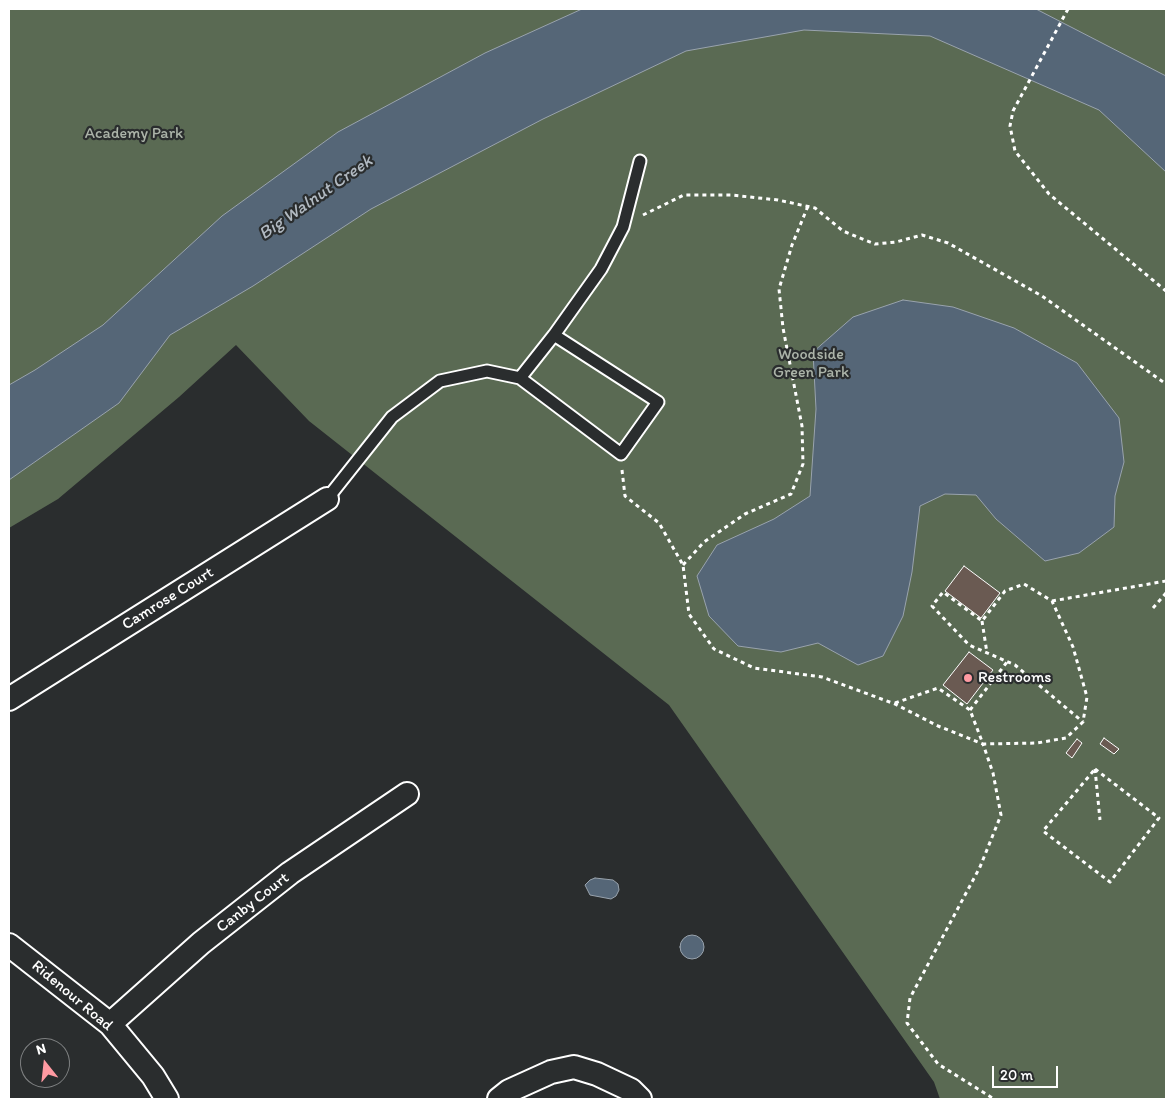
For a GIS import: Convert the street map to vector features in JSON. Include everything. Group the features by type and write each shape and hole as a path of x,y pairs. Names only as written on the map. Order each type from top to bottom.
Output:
{"street":[{"name":"Camrose Court","path":"9,698 327,499"},
{"name":"Canby Court","path":"110,1024 201,943 276,885 407,794"},
{"name":"Ridenour Road","path":"11,951 110,1024 153,1076 167,1099"},
{"path":"499,1099 509,1091 551,1072 574,1067 597,1074 631,1090 640,1099"}],"lane":[{"path":"520,378 554,335 601,269 623,227 640,161"},
{"path":"327,499 392,417 440,381 487,371 520,378 621,454 658,402 554,335"}],"path":[{"path":"1068,9 1013,110 1010,126 1015,151 1049,194 1166,291"},
{"path":"623,227 684,195 731,195 778,200 815,208 844,231 875,244 896,242 922,235 948,243 1042,296 1166,384"},
{"path":"682,565 704,542 745,514 791,494 803,464 802,426 783,328 779,289 792,245 808,206"},
{"path":"621,454 625,496 659,523 682,565 690,614 714,649 754,668 822,677 895,704 938,726 983,744 1037,744 1066,738 1083,722 1087,696 1073,647 1052,601 1024,584 1005,591 982,621"},
{"path":"1052,601 1166,581"},
{"path":"987,653 982,621 943,592 932,606 969,645 987,653 1008,662 1029,676 1083,722"},
{"path":"1153,608 1166,593"},
{"path":"970,710 1008,662"},
{"path":"895,704 938,688 970,710 994,773 1001,815 980,867 910,998 906,1023 938,1064 994,1099"},
{"path":"1094,768 1159,818 1110,882 1044,831 1094,768"},
{"path":"1094,768 1100,820"}],"green space":[{"name":"Woodside Green Park","path":"9,9 1166,9 1166,1099 940,1099 934,1082 669,705 309,421 236,345 179,397 58,499 9,528"}],"water":[{"name":"Big Walnut Creek","path":"582,9 1036,9 1166,76 1166,172 1099,110 930,36 804,30 686,51 543,119 371,209 253,286 170,335 119,403 9,480 9,385 103,325 222,216 338,132 485,53"},
{"path":"903,300 953,307 1014,328 1077,363 1119,418 1124,462 1115,496 1114,527 1079,553 1045,561 996,519 976,495 945,494 920,506 912,572 903,616 883,656 858,665 818,643 781,652 738,646 709,616 697,576 717,545 774,519 810,496 816,409 813,352 853,317"},
{"path":"595,878 613,880 618,884 619,890 616,896 611,899 590,895 585,885"},
{"path":"692,935 701,938 704,947 701,956 692,959 683,956 680,947 683,938"}],"building":[{"path":"964,566 1000,593 981,618 945,591"},
{"name":"Restrooms","path":"969,652 993,670 967,704 943,685"},
{"path":"1104,738 1119,749 1114,754 1100,744"},
{"path":"1077,739 1082,743 1072,758 1066,753"}],"place":[{"name":"Restrooms","path":"968,678"}],"park label":[{"name":"Academy Park","path":"134,134"}]}
